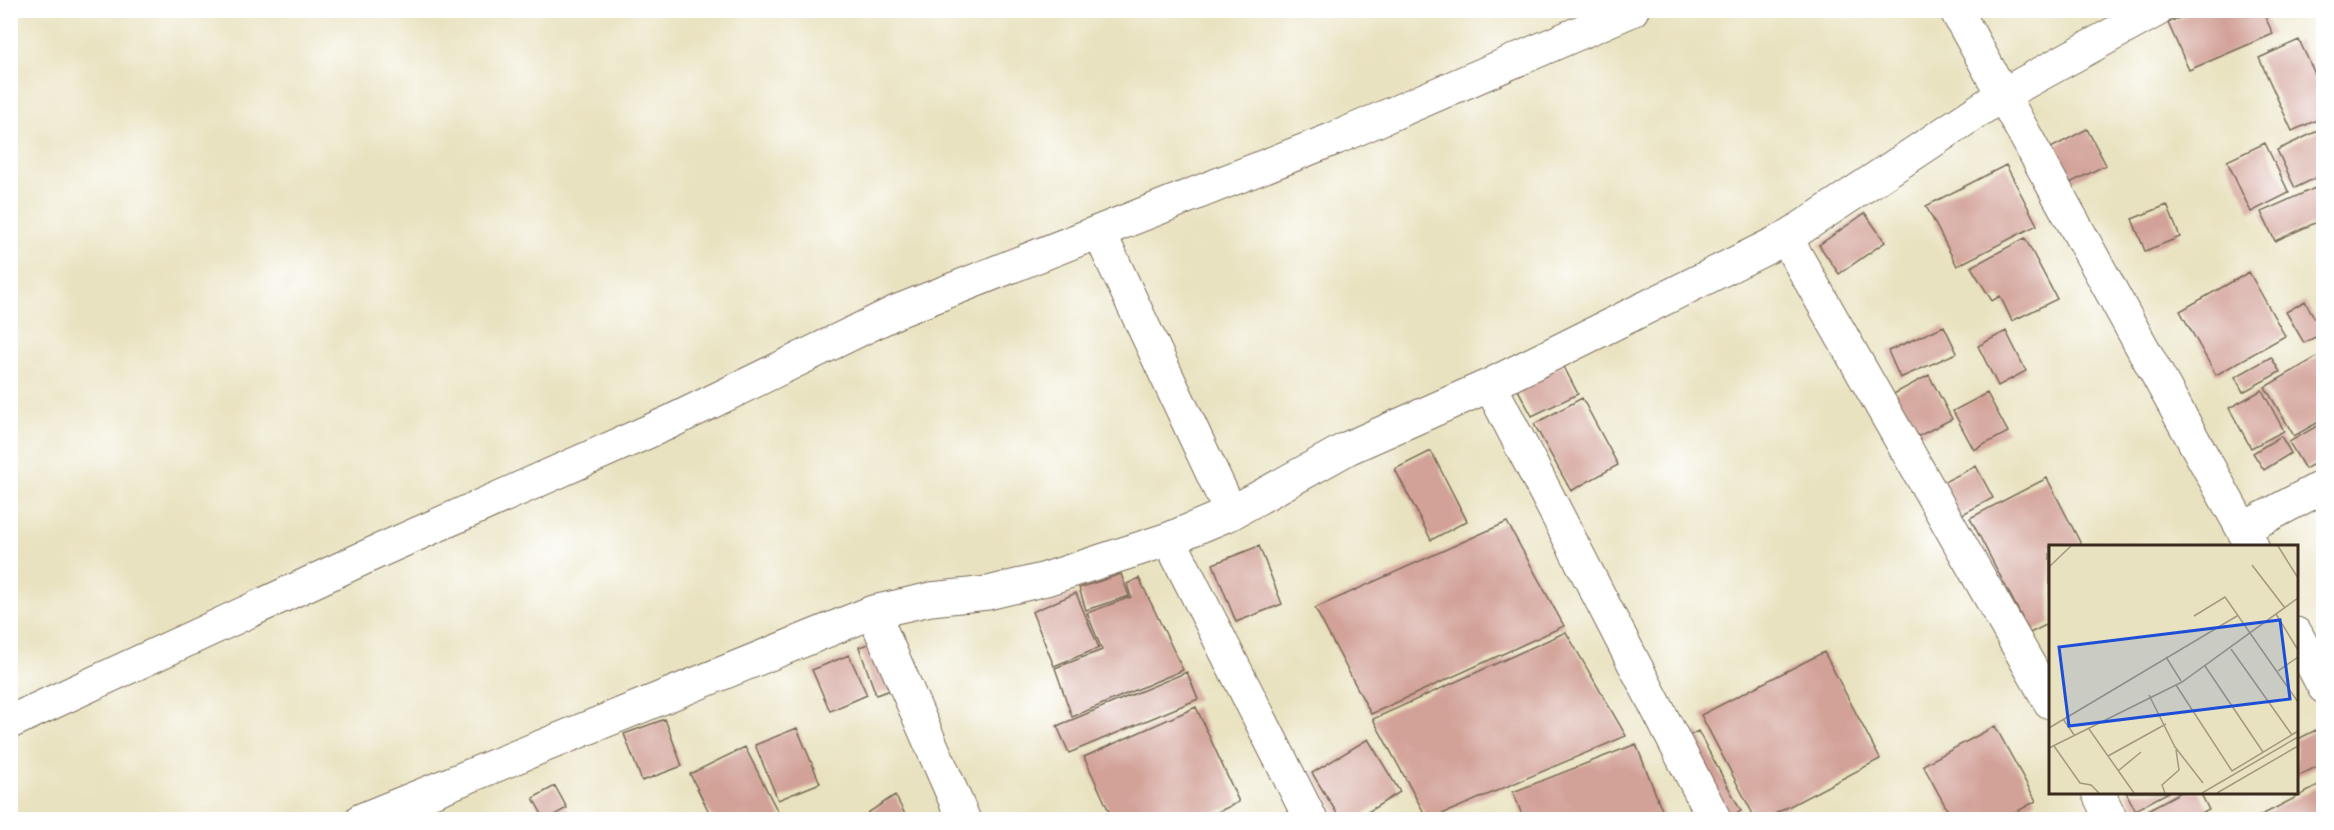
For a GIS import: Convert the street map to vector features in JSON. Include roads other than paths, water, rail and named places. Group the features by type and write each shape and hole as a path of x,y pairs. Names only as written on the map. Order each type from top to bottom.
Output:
{"street":[{"path":"10,722 381,550 670,422 898,311 1336,138 1632,10"},
{"path":"1956,10 2247,538 2324,486"},
{"path":"361,819 873,612 931,599 988,593 1046,579 1169,539 1231,513 1348,448 1490,385 1786,238 2002,95 2157,10"},
{"path":"1099,232 1231,513"},
{"path":"1786,238 2049,700"},
{"path":"1490,385 1715,819"},
{"path":"1169,539 1311,819"},
{"path":"873,612 964,819"},
{"path":"2298,638 2324,687"},
{"path":"2099,794 2111,819"}]}
